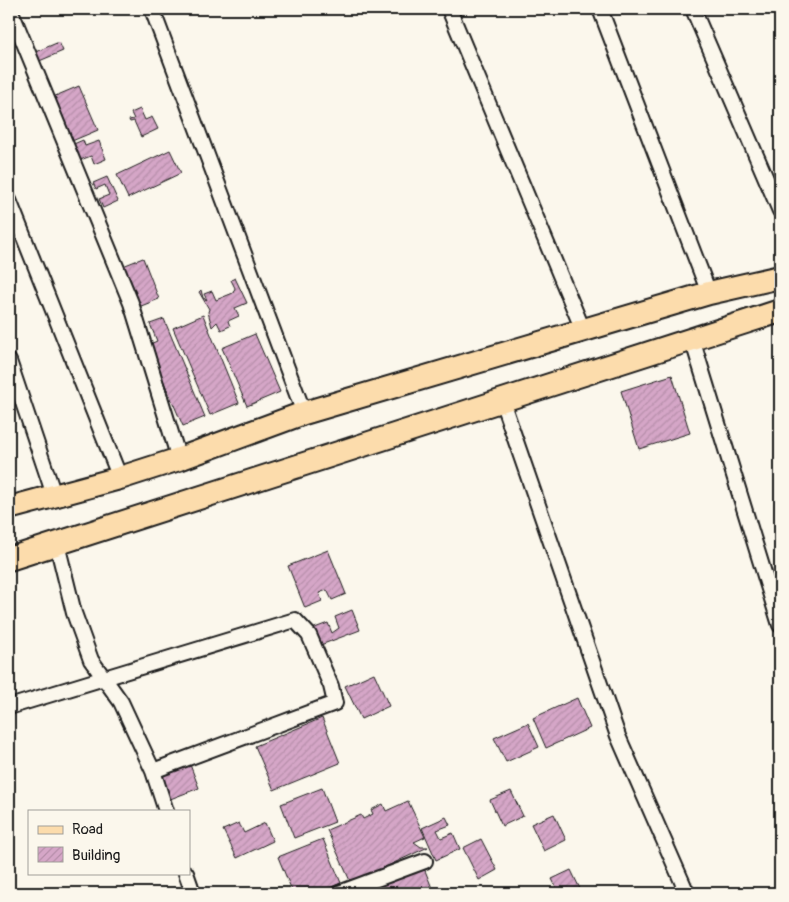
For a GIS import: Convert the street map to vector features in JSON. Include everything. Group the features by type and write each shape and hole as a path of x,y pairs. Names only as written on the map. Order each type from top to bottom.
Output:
{"main road":[{"path":"9,508 120,478 179,459 304,413 709,294 780,277"},
{"path":"9,559 780,311"}],"street":[{"path":"10,9 131,302 179,459"},
{"path":"152,9 304,413"},
{"path":"449,9 583,330"},
{"path":"600,9 709,294"},
{"path":"693,9 780,211"},
{"path":"9,200 120,478"},
{"path":"692,339 780,624"},
{"path":"9,361 54,495"},
{"path":"502,401 618,736 687,893"},
{"path":"57,544 74,614 91,660 121,702 153,771 166,810"},
{"path":"9,707 295,620 309,635 331,686 335,703 153,771"},
{"path":"339,893 425,861"},
{"path":"186,874 193,893"}],"building":[{"path":"59,42 63,51 37,62 33,53"},
{"path":"79,86 98,130 72,141 69,135 64,137 53,97"},
{"path":"140,109 145,120 152,117 158,129 141,137 134,121 130,122 129,120 134,119 131,113"},
{"path":"83,140 85,146 99,141 106,159 94,164 91,156 75,162 69,146"},
{"path":"170,150 181,173 128,198 117,175"},
{"path":"107,177 118,201 103,208 99,199 109,195 105,185 96,189 93,183"},
{"path":"143,258 159,299 136,308 123,266"},
{"path":"235,278 247,303 235,308 239,316 228,321 230,326 221,330 217,322 212,327 209,309 199,292 201,290 203,298 207,300 204,294 212,291 216,300 233,293 235,288 231,280"},
{"path":"203,315 239,403 210,415 173,328"},
{"path":"164,319 205,417 183,426 148,345 157,341 150,324"},
{"path":"255,334 280,392 247,406 222,348"},
{"path":"672,375 690,433 639,449 621,391"},
{"path":"328,550 346,594 332,600 327,590 319,593 322,601 305,608 288,566"},
{"path":"352,610 360,630 318,646 312,629 328,623 332,633 339,628 335,617"},
{"path":"374,673 389,706 361,719 345,686"},
{"path":"577,698 590,728 546,748 533,718"},
{"path":"322,718 340,763 274,790 255,746"},
{"path":"528,723 539,747 506,762 494,738"},
{"path":"189,762 199,788 165,801 155,775"},
{"path":"322,788 335,822 294,838 281,804"},
{"path":"511,791 523,816 502,826 490,800"},
{"path":"408,801 425,837 414,842 421,847 428,847 351,883 327,830 361,815 363,819 373,814 371,810 383,804 386,811"},
{"path":"554,814 566,840 544,851 531,824"},
{"path":"446,817 450,825 437,830 441,838 453,833 460,849 436,860 422,828"},
{"path":"239,823 244,833 265,823 273,841 237,858 223,830"},
{"path":"323,839 341,883 317,893 293,893 278,857"},
{"path":"481,839 497,870 479,880 463,848"},
{"path":"424,868 434,893 358,893"},
{"path":"571,870 582,893 559,893 552,879"}]}
